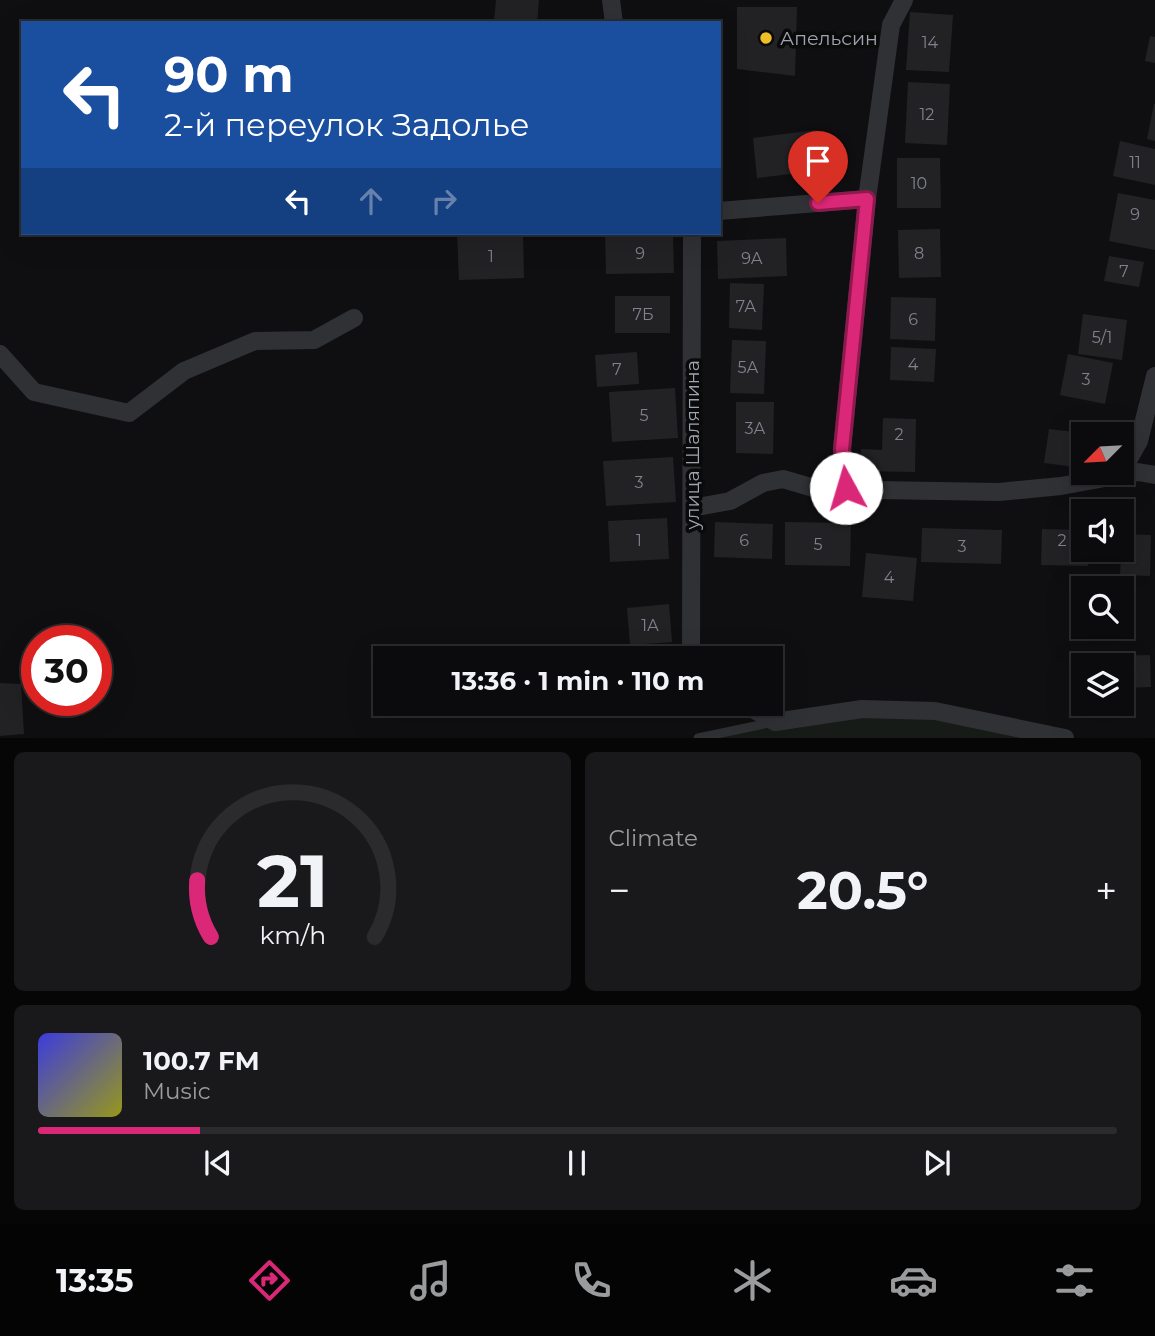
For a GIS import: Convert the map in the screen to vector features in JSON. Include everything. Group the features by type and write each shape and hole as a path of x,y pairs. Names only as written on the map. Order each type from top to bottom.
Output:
{"street":[{"path":"611,0 614,21"},
{"path":"846,488 842,449 867,199 891,25 904,0"},
{"path":"721,211 867,199"},
{"name":"улица Шаляпина","path":"691,646 692,235"},
{"path":"0,354 34,392 129,413 184,371 255,341 314,340 354,318"},
{"path":"1134,450 1139,441 1155,376"},
{"path":"1134,474 1155,475"},
{"path":"692,508 730,501 763,483 783,479 817,489 999,492 1071,484"},
{"path":"765,716 775,722 862,709 923,710 991,720 1065,737"}],"lane":[{"path":"698,737 775,722"}],"shaded area":[{"path":"862,709 1065,738 698,738"}],"building":[{"path":"496,0 539,0 537,21 494,21"},
{"name":"Апельсин","path":"737,7 797,7 795,76 737,69"},
{"path":"910,12 953,15 949,72 906,70"},
{"path":"710,19 710,21 665,21"},
{"path":"1150,36 1155,37 1155,63 1145,61"},
{"path":"908,82 950,84 947,145 905,143"},
{"path":"1155,104 1155,141 1147,139"},
{"path":"816,130 821,170 757,178 753,138"},
{"path":"1120,141 1155,149 1155,185 1113,176"},
{"path":"897,158 940,158 941,208 897,208"},
{"path":"1118,193 1155,200 1155,250 1109,241"},
{"path":"940,229 941,277 899,278 898,230"},
{"path":"457,235 523,235 524,278 459,280"},
{"path":"605,235 673,235 674,273 606,274"},
{"path":"786,238 787,276 718,279 717,241"},
{"path":"1109,256 1144,262 1139,287 1104,281"},
{"path":"730,283 764,284 762,330 729,328"},
{"path":"615,296 670,296 670,333 615,333"},
{"path":"891,297 936,298 935,341 890,339"},
{"path":"1083,314 1127,320 1122,360 1078,354"},
{"path":"732,340 766,341 764,394 730,393"},
{"path":"891,347 936,349 934,382 890,380"},
{"path":"637,352 639,384 597,387 595,355"},
{"path":"1068,354 1113,363 1105,404 1060,395"},
{"path":"675,388 678,438 612,442 609,392"},
{"path":"736,402 774,402 773,454 736,453"},
{"path":"883,418 916,419 915,472 860,471 861,449 882,450"},
{"path":"1049,429 1071,432 1071,466 1044,463"},
{"path":"673,457 676,502 606,506 603,461"},
{"path":"667,518 669,559 610,562 608,521"},
{"path":"715,522 773,524 772,559 714,557"},
{"path":"785,522 851,523 850,566 785,565"},
{"path":"922,528 1002,530 1001,564 921,562"},
{"path":"1042,529 1071,530 1071,562 1088,562 1088,566 1041,565"},
{"path":"1134,534 1151,535 1150,576 1120,575 1121,562 1134,562"},
{"path":"866,553 917,558 913,601 862,597"},
{"path":"669,604 672,642 630,645 627,608"},
{"path":"1134,655 1150,655 1151,687 1134,688"},
{"path":"0,683 21,684 24,734 0,736"}],"place":[{"name":"Апельсин","path":"766,38"}],"route":[{"path":"818,203 867,199 842,449 846,488"}]}
